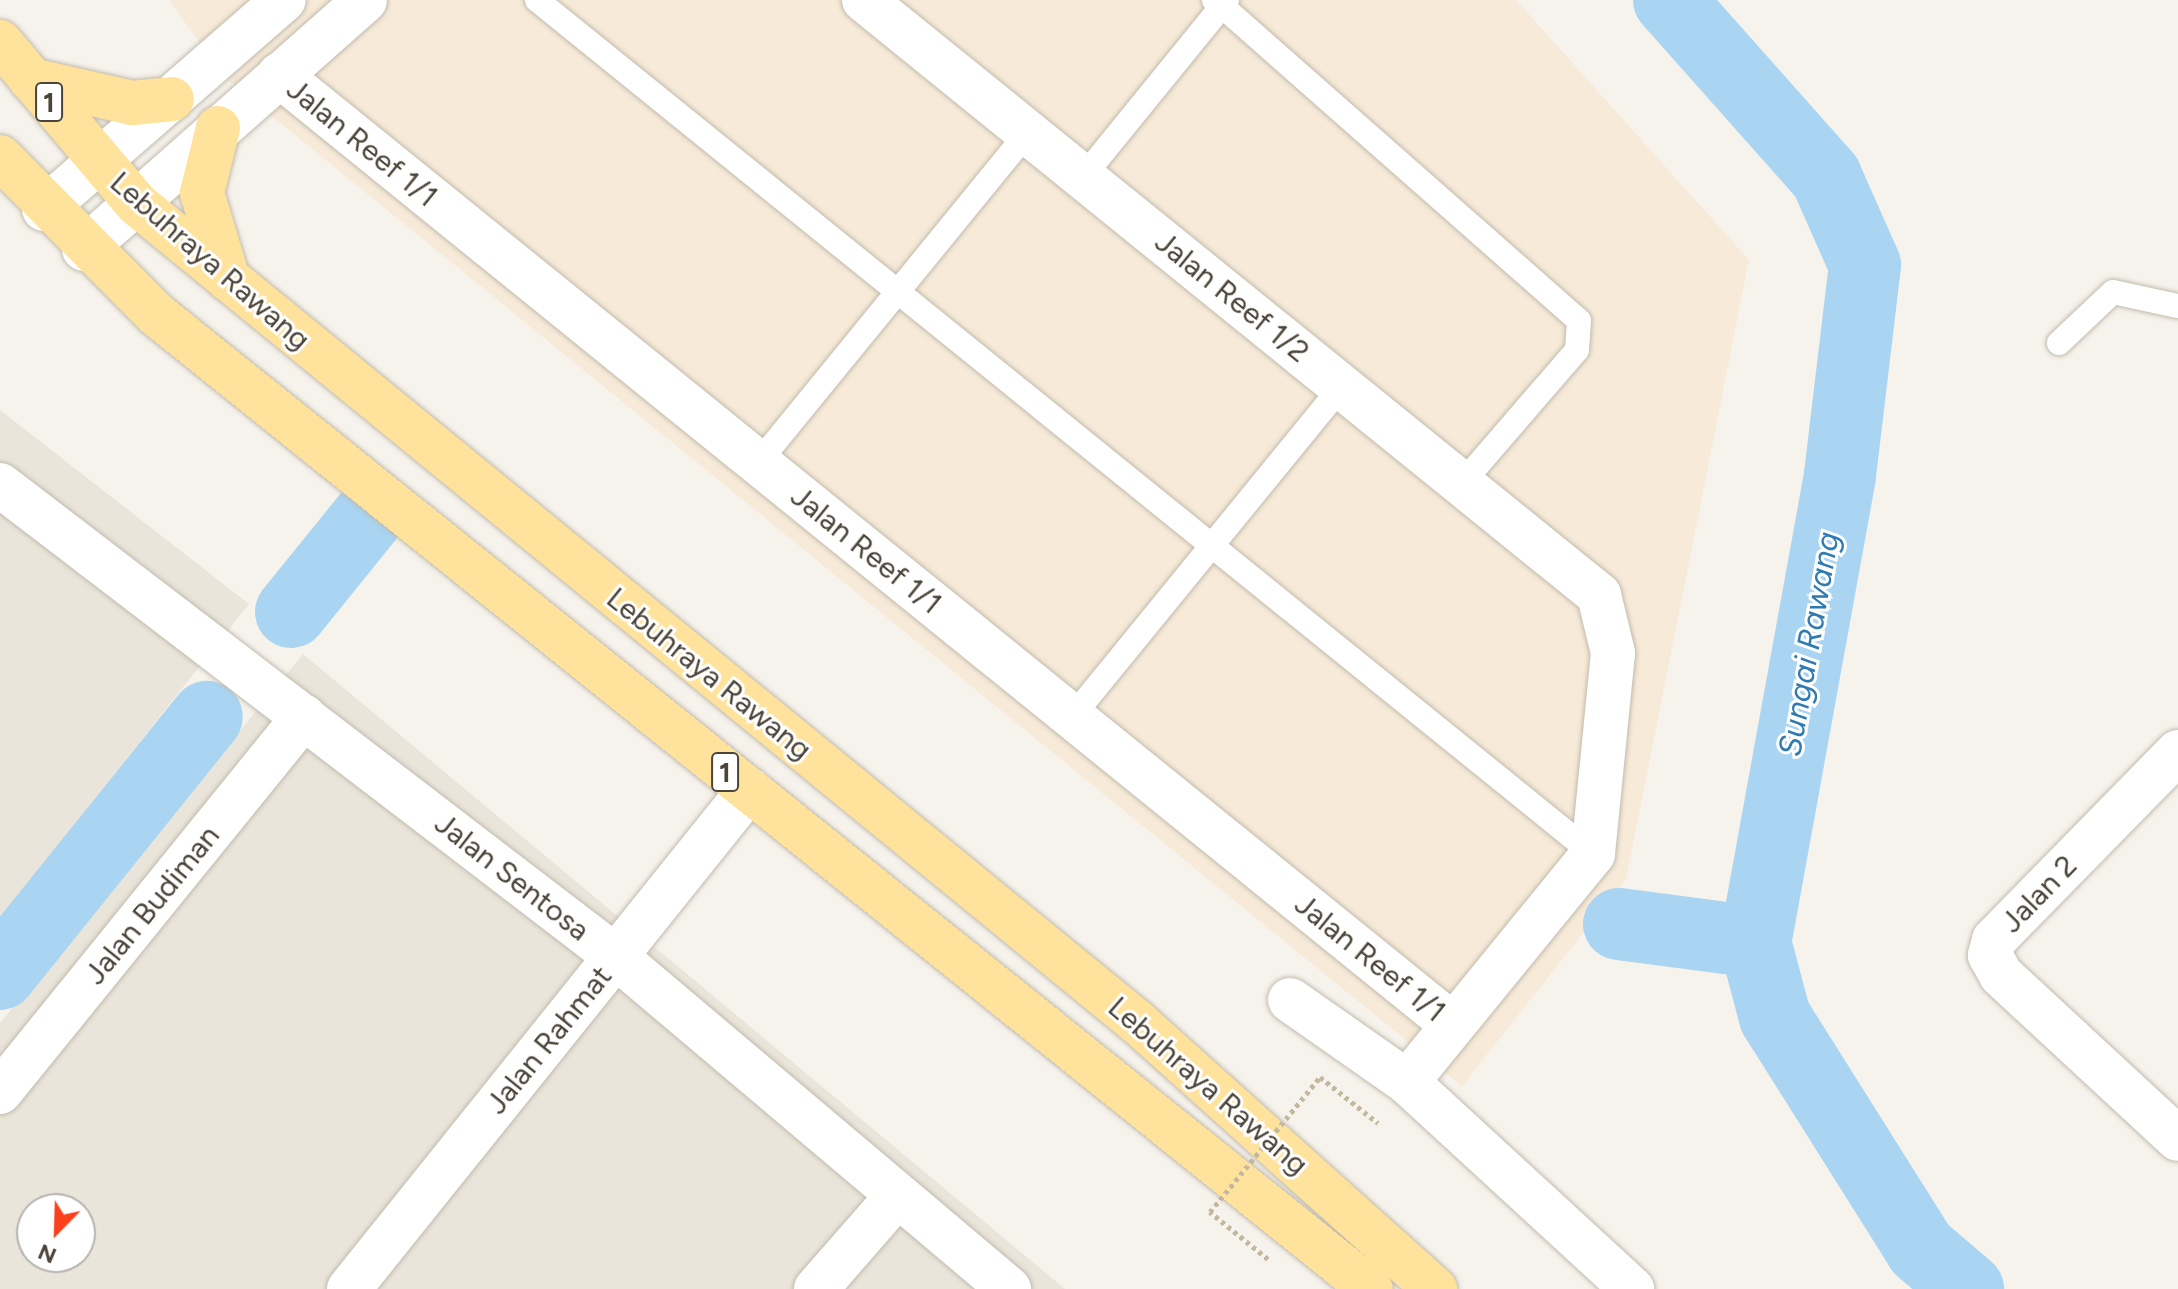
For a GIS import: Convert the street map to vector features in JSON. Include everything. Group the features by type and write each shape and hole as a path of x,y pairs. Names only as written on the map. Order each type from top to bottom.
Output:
{"main road":[{"name":"Lebuhraya Rawang","path":"0,42 98,162 137,204 230,284 1136,1021 1435,1289"},
{"path":"31,80 132,103 172,99"},
{"path":"218,128 202,193 230,284"},
{"name":"Lebuhraya Rawang","path":"0,157 44,209 84,249 749,790 1371,1289"}],"street":[{"path":"44,209 284,0"},
{"path":"84,249 365,0"},
{"name":"Jalan Reef 1/2","path":"864,0 1599,595 1613,653 1593,854"},
{"name":"Jalan Reef 1/1","path":"279,75 1453,1025"},
{"name":"Jalan Sentosa","path":"0,485 615,956 1009,1289"},
{"name":"Jalan Budiman","path":"0,1092 304,717"},
{"name":"Jalan 2","path":"2178,752 1994,940 1990,955 2001,975 2178,1139"},
{"name":"Jalan Rahmat","path":"349,1289 749,790"},
{"path":"1407,1082 1593,854"},
{"path":"1290,1000 1407,1082 1632,1289"},
{"path":"816,1289 897,1196"}],"lane":[{"path":"537,0 1593,854"},
{"path":"1083,177 1221,2 1579,321 1577,350 1462,483"},
{"path":"758,463 1028,132"},
{"path":"2059,343 2113,292 2178,306"},
{"path":"1072,717 1342,386"}],"path":[{"path":"1268,1259 1210,1212 1320,1077 1378,1123"}],"shaded area":[{"path":"169,0 1516,0 1749,260 1626,879 1462,1086 224,77"},
{"path":"0,410 249,604 0,918"},
{"path":"303,654 1065,1289 0,1289 0,1023"}],"waterway":[{"name":"Sungai Rawang","path":"1669,0 1826,177 1865,265 1840,476 1755,942 1775,1017 1921,1249 1968,1289"},
{"path":"291,612 367,518"},
{"path":"0,974 207,717"},
{"path":"1619,924 1755,942"}]}
